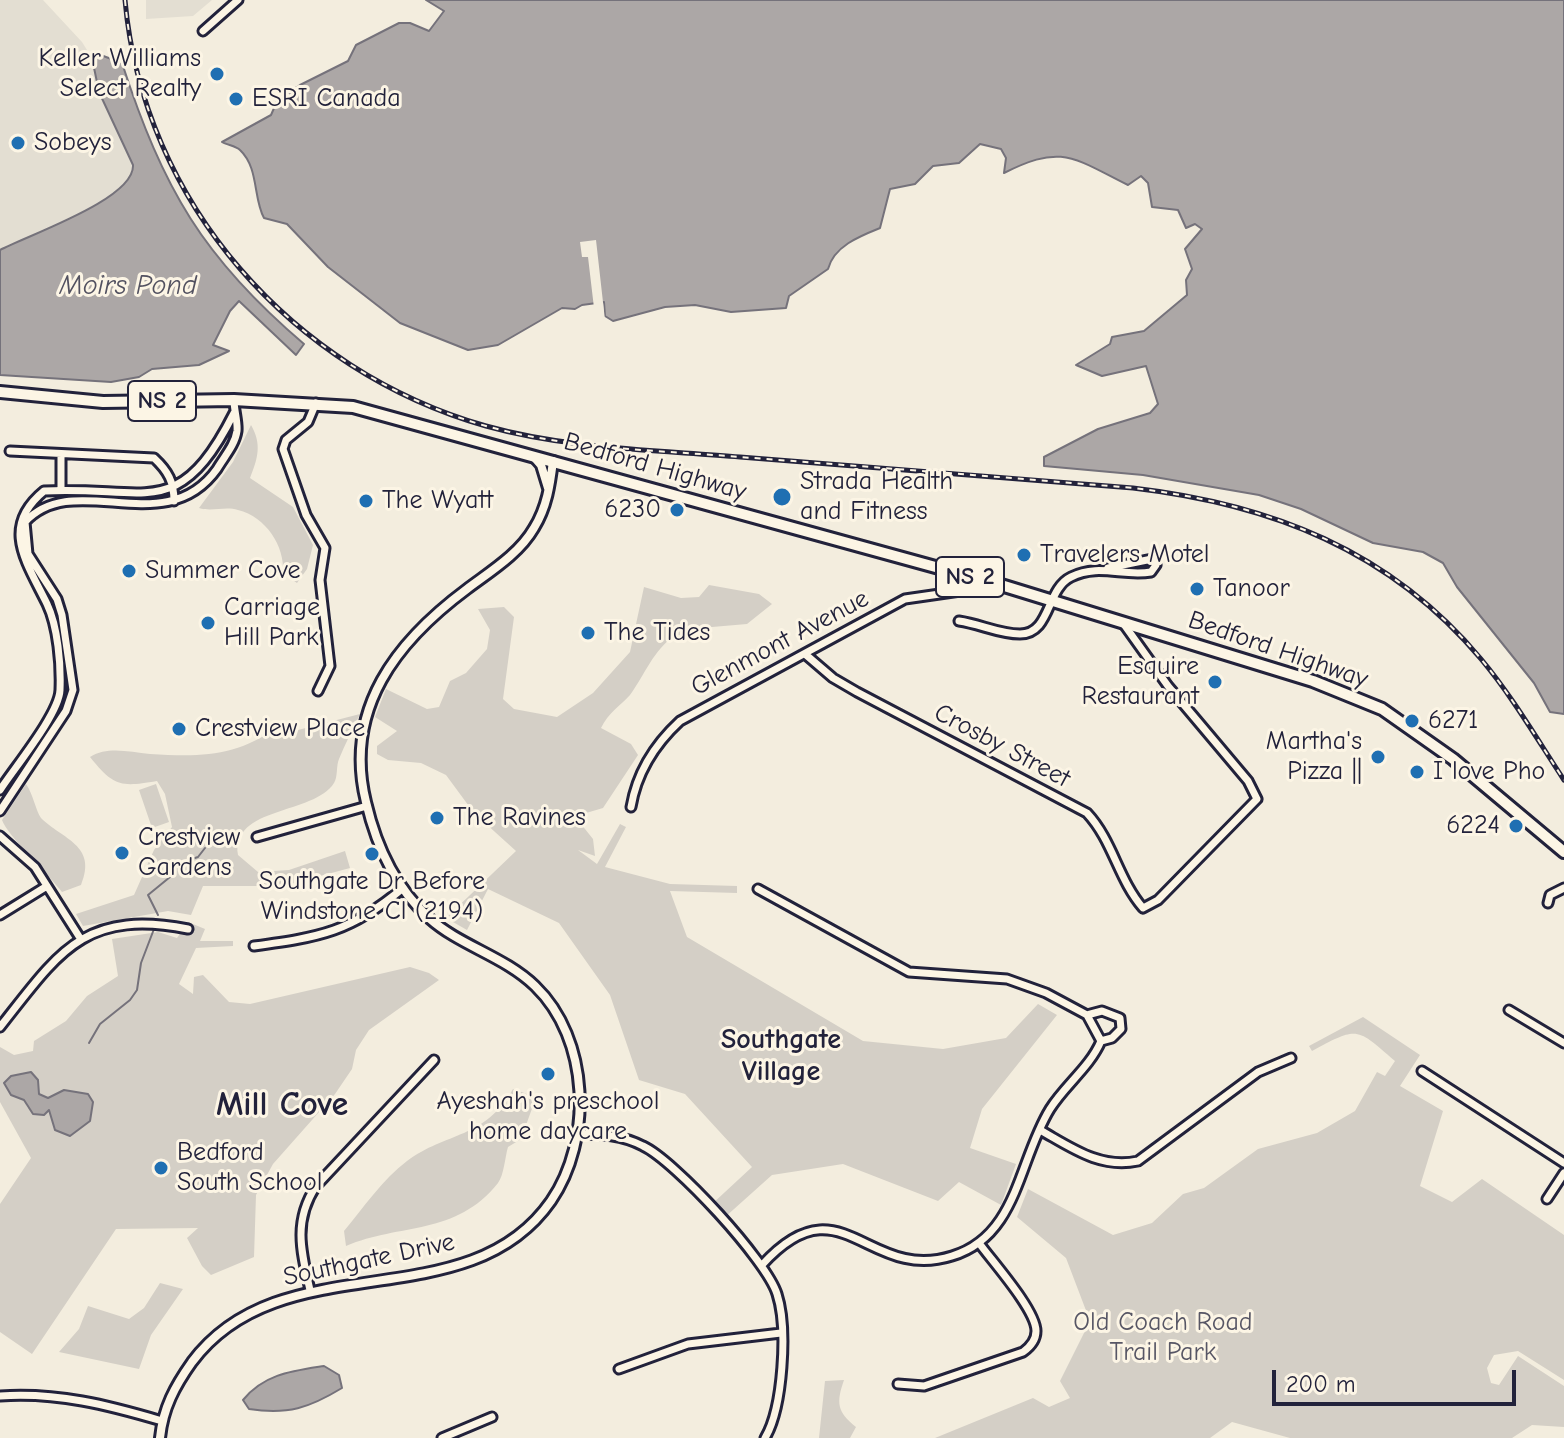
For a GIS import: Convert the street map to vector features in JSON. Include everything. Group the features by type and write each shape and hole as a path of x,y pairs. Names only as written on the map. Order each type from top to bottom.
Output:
{"main road":[{"name":"Bedford Highway","path":"0,392 103,402 234,400 353,407 1001,585 1320,683 1382,709 1453,759 1564,852"}],"street":[{"path":"203,31 238,0"},
{"path":"0,811 66,711 73,690 62,615 57,599 28,554 25,522 38,507 62,503 157,504 191,494 210,478 227,453 238,428 234,400"},
{"path":"316,403 308,422 286,440 283,449 306,515 325,548 320,580 330,666 318,691"},
{"path":"0,790 61,693 52,619 47,604 18,559 12,540 15,518 27,501 44,491 159,492 174,487 196,474 234,413"},
{"path":"10,451 154,458 166,469 174,487 174,501"},
{"path":"61,455 61,490"},
{"path":"533,457 545,474 549,493"},
{"name":"Southgate Drive","path":"160,1438 162,1421 177,1383 211,1338 232,1321 266,1303 310,1290 454,1266 493,1251 526,1229 551,1201 568,1170 578,1134 578,1079 569,1045 546,1000 514,970 428,918 403,888 383,854 367,806 362,750 366,719 380,682 412,634 519,548 533,531 549,493 553,461"},
{"path":"959,621 1005,633 1026,634 1039,626 1057,587 1069,577 1108,568 1152,559 1156,565 1151,572 1142,574 1108,568"},
{"name":"Glenmont Avenue","path":"631,807 635,781 661,738 680,721 738,686 805,654 905,599 1001,585"},
{"name":"Crosby Street","path":"805,654 833,678 857,692 1087,813 1103,830 1128,891 1143,908 1158,900 1257,799 1248,781 1168,686 1123,623"},
{"path":"257,837 367,806"},
{"path":"0,836 35,867 80,938"},
{"path":"0,915 47,886"},
{"path":"254,946 334,933 379,908 403,888"},
{"path":"1548,903 1550,895 1564,888"},
{"path":"758,889 892,965 935,976 1007,979 1028,985 1087,1015 1101,1041"},
{"path":"0,1027 57,957 80,938 124,924 162,924 188,929"},
{"path":"1509,1010 1564,1043"},
{"path":"762,1265 780,1246 814,1228 826,1228 887,1254 912,1260 951,1257 979,1243 1005,1216 1015,1198 1027,1156 1050,1109 1101,1041 1112,1038 1121,1029 1120,1018 1102,1011 1087,1015"},
{"path":"1555,1038 1564,1031"},
{"path":"1040,1130 1093,1160 1123,1165 1138,1161 1258,1072 1291,1058"},
{"path":"310,1290 299,1240 306,1201 316,1186 434,1060"},
{"path":"1422,1071 1564,1163"},
{"path":"578,1134 614,1135 661,1156 762,1265 777,1293 781,1333 778,1403 765,1438"},
{"path":"1547,1199 1564,1173"},
{"path":"898,1384 924,1386 1023,1352 1034,1340 1036,1331 1031,1315 979,1243"},
{"path":"619,1369 688,1344 781,1333"},
{"path":"3,1394 97,1401 162,1421"},
{"path":"442,1438 492,1417"}],"shaded area":[{"path":"0,0 43,0 82,42 92,58 99,92 133,165 133,174 129,181 88,210 0,250"},
{"path":"146,0 212,0 193,16 146,19"}],"green space":[{"path":"251,425 257,438 258,451 250,478 293,507 313,545 307,569 297,583 283,573 277,543 257,519 233,509 199,508 233,462"},
{"path":"709,585 759,594 772,604 747,624 712,627 691,638 675,635 661,648 630,695 601,728 631,744 638,755 603,808 586,813 581,824 593,839 595,856 578,850 597,864 620,824 626,827 605,867 670,884 737,886 737,893 670,891 687,937 863,1041 943,1049 1006,1038 1038,1004 1057,1015 982,1109 970,1148 1016,1164 1001,1205 959,1182 938,1201 843,1164 772,1175 724,1218 711,1205 752,1167 685,1094 639,1080 610,995 559,923 488,889 467,930 446,918 516,851 474,813 446,775 421,763 388,760 377,754 377,746 397,731 375,717 386,689 427,709 439,707 450,681 466,673 487,649 490,630 478,609 504,607 514,617 503,699 514,709 557,717 593,693 630,652 644,587 681,598 699,597"},
{"path":"360,714 339,759 334,783 310,801 260,819 247,828 239,839 238,855 258,872 289,870 345,851 350,868 283,886 203,886 191,915 168,911 83,926 76,914 134,895 154,850 172,827 165,794 157,781 135,784 119,782 106,774 90,757 111,751 169,755 218,753 248,744 279,726 298,730"},
{"path":"26,784 41,818 81,852 85,871 81,885 62,892 5,827 2,820"},
{"path":"156,784 169,822 152,828 139,790"},
{"path":"188,922 205,929 200,941 233,941 233,946 196,948 179,984 193,994 194,977 203,975 229,1002 250,1004 410,967 439,980 369,1030 356,1050 352,1069 335,1094 273,1164 256,1195 254,1257 211,1275 202,1266 187,1238 198,1228 116,1229 32,1354 0,1332 0,1204 31,1158 0,1102 0,1047 14,1055 33,1051 34,1041 66,1021 87,996 118,976 112,939 158,932 177,938","holes":["38,1080 39,1094 48,1098 64,1090 88,1094 55,1130 49,1110 28,1108 24,1100 11,1095"]},
{"name":"Old Coach Road Trail Park","path":"1363,1017 1420,1055 1400,1086 1443,1111 1420,1186 1452,1202 1482,1179 1564,1235 1564,1380 1518,1351 1494,1355 1487,1368 1491,1383 1499,1385 1518,1356 1564,1386 1564,1427 1532,1425 1512,1438 1290,1438 1232,1422 1210,1438 935,1438 1033,1398 1049,1407 1070,1398 1060,1381 1090,1321 1066,1258 1017,1217 1028,1189 1113,1235 1152,1223 1183,1194 1204,1188 1258,1149 1317,1133 1355,1111 1377,1072 1385,1076 1395,1061 1364,1036 1356,1034 1339,1037 1312,1051 1309,1046"},
{"path":"513,1089 527,1094 534,1103 521,1139 508,1147 500,1180 482,1200 446,1220 346,1246 344,1231 398,1168 422,1152 477,1126 502,1105"},
{"path":"160,1283 183,1289 151,1335 139,1369 59,1352 79,1329 88,1306 129,1319 144,1308"},
{"path":"844,1380 840,1406 845,1417 856,1427 850,1438 819,1438 825,1381"}],"water":[{"path":"426,0 1564,0 1564,714 1550,712 1534,683 1457,587 1443,563 1423,552 1373,543 1301,509 1259,495 1143,475 1044,466 1044,457 1098,429 1150,413 1158,404 1146,366 1102,376 1076,365 1110,344 1112,337 1144,331 1187,295 1186,280 1192,269 1185,249 1202,229 1195,224 1186,228 1178,210 1152,207 1148,183 1141,176 1128,185 1079,161 1054,157 1024,164 1004,173 1006,158 1001,149 980,144 959,163 933,166 915,184 890,189 880,228 842,248 828,269 789,296 786,308 731,312 695,305 665,307 613,321 605,316 604,302 575,309 562,308 498,345 468,350 400,323 328,267 287,224 264,218 246,157 238,149 222,142 271,115 278,99 348,61 356,45 399,23 410,23 429,31 444,11"},
{"name":"Moirs Pond","path":"98,54 122,63 154,148 190,218 239,282 304,344 296,355 239,301 230,311 213,345 229,351 199,365 152,369 139,377 111,382 0,375 0,250 99,203 129,178 133,165 99,92 92,58"},
{"path":"31,1072 38,1080 39,1094 48,1098 64,1090 88,1094 93,1102 90,1121 70,1136 55,1130 49,1110 44,1115 33,1114 24,1100 11,1095 4,1083 11,1076"},
{"path":"324,1366 339,1375 342,1388 319,1401 275,1411 249,1409 243,1400 269,1379"}],"pier":[{"path":"596,240 605,320 601,307 594,308 588,257 582,257 580,242"}],"waterway":[{"path":"158,915 148,895 170,877 174,865 198,857 205,848"},
{"path":"89,1043 100,1024 130,1000 137,990 141,963 154,929"}],"railway":[{"path":"125,0 138,74 162,144 196,209 240,268 292,321 351,365 416,400 486,426 548,440 1133,488 1184,495 1279,520 1367,561 1408,589 1446,621 1503,688 1564,780"}],"place":[{"name":"Keller Williams Select Realty","path":"217,74"},
{"name":"ESRI Canada","path":"236,99"},
{"name":"Sobeys","path":"18,143"},
{"name":"Strada Health and Fitness","path":"782,497"},
{"name":"The Wyatt","path":"366,501"},
{"name":"6230","path":"677,510"},
{"name":"Travelers Motel","path":"1024,555"},
{"name":"Summer Cove","path":"129,571"},
{"name":"Tanoor","path":"1197,589"},
{"name":"Carriage Hill Park","path":"208,623"},
{"name":"The Tides","path":"588,633"},
{"name":"Esquire Restaurant","path":"1215,682"},
{"name":"6271","path":"1412,721"},
{"name":"Crestview Place","path":"179,729"},
{"name":"Martha's Pizza ||","path":"1378,757"},
{"name":"I love Pho","path":"1417,772"},
{"name":"The Ravines","path":"437,818"},
{"name":"6224","path":"1516,826"},
{"name":"Crestview Gardens","path":"122,853"},
{"name":"Southgate Dr Before Windstone Cl (2194)","path":"372,854"},
{"name":"Ayeshah's preschool home daycare","path":"548,1074"},
{"name":"Bedford South School","path":"161,1168"}],"district":[{"name":"Southgate Village","path":"781,1056"},
{"name":"Mill Cove","path":"282,1105"}]}
